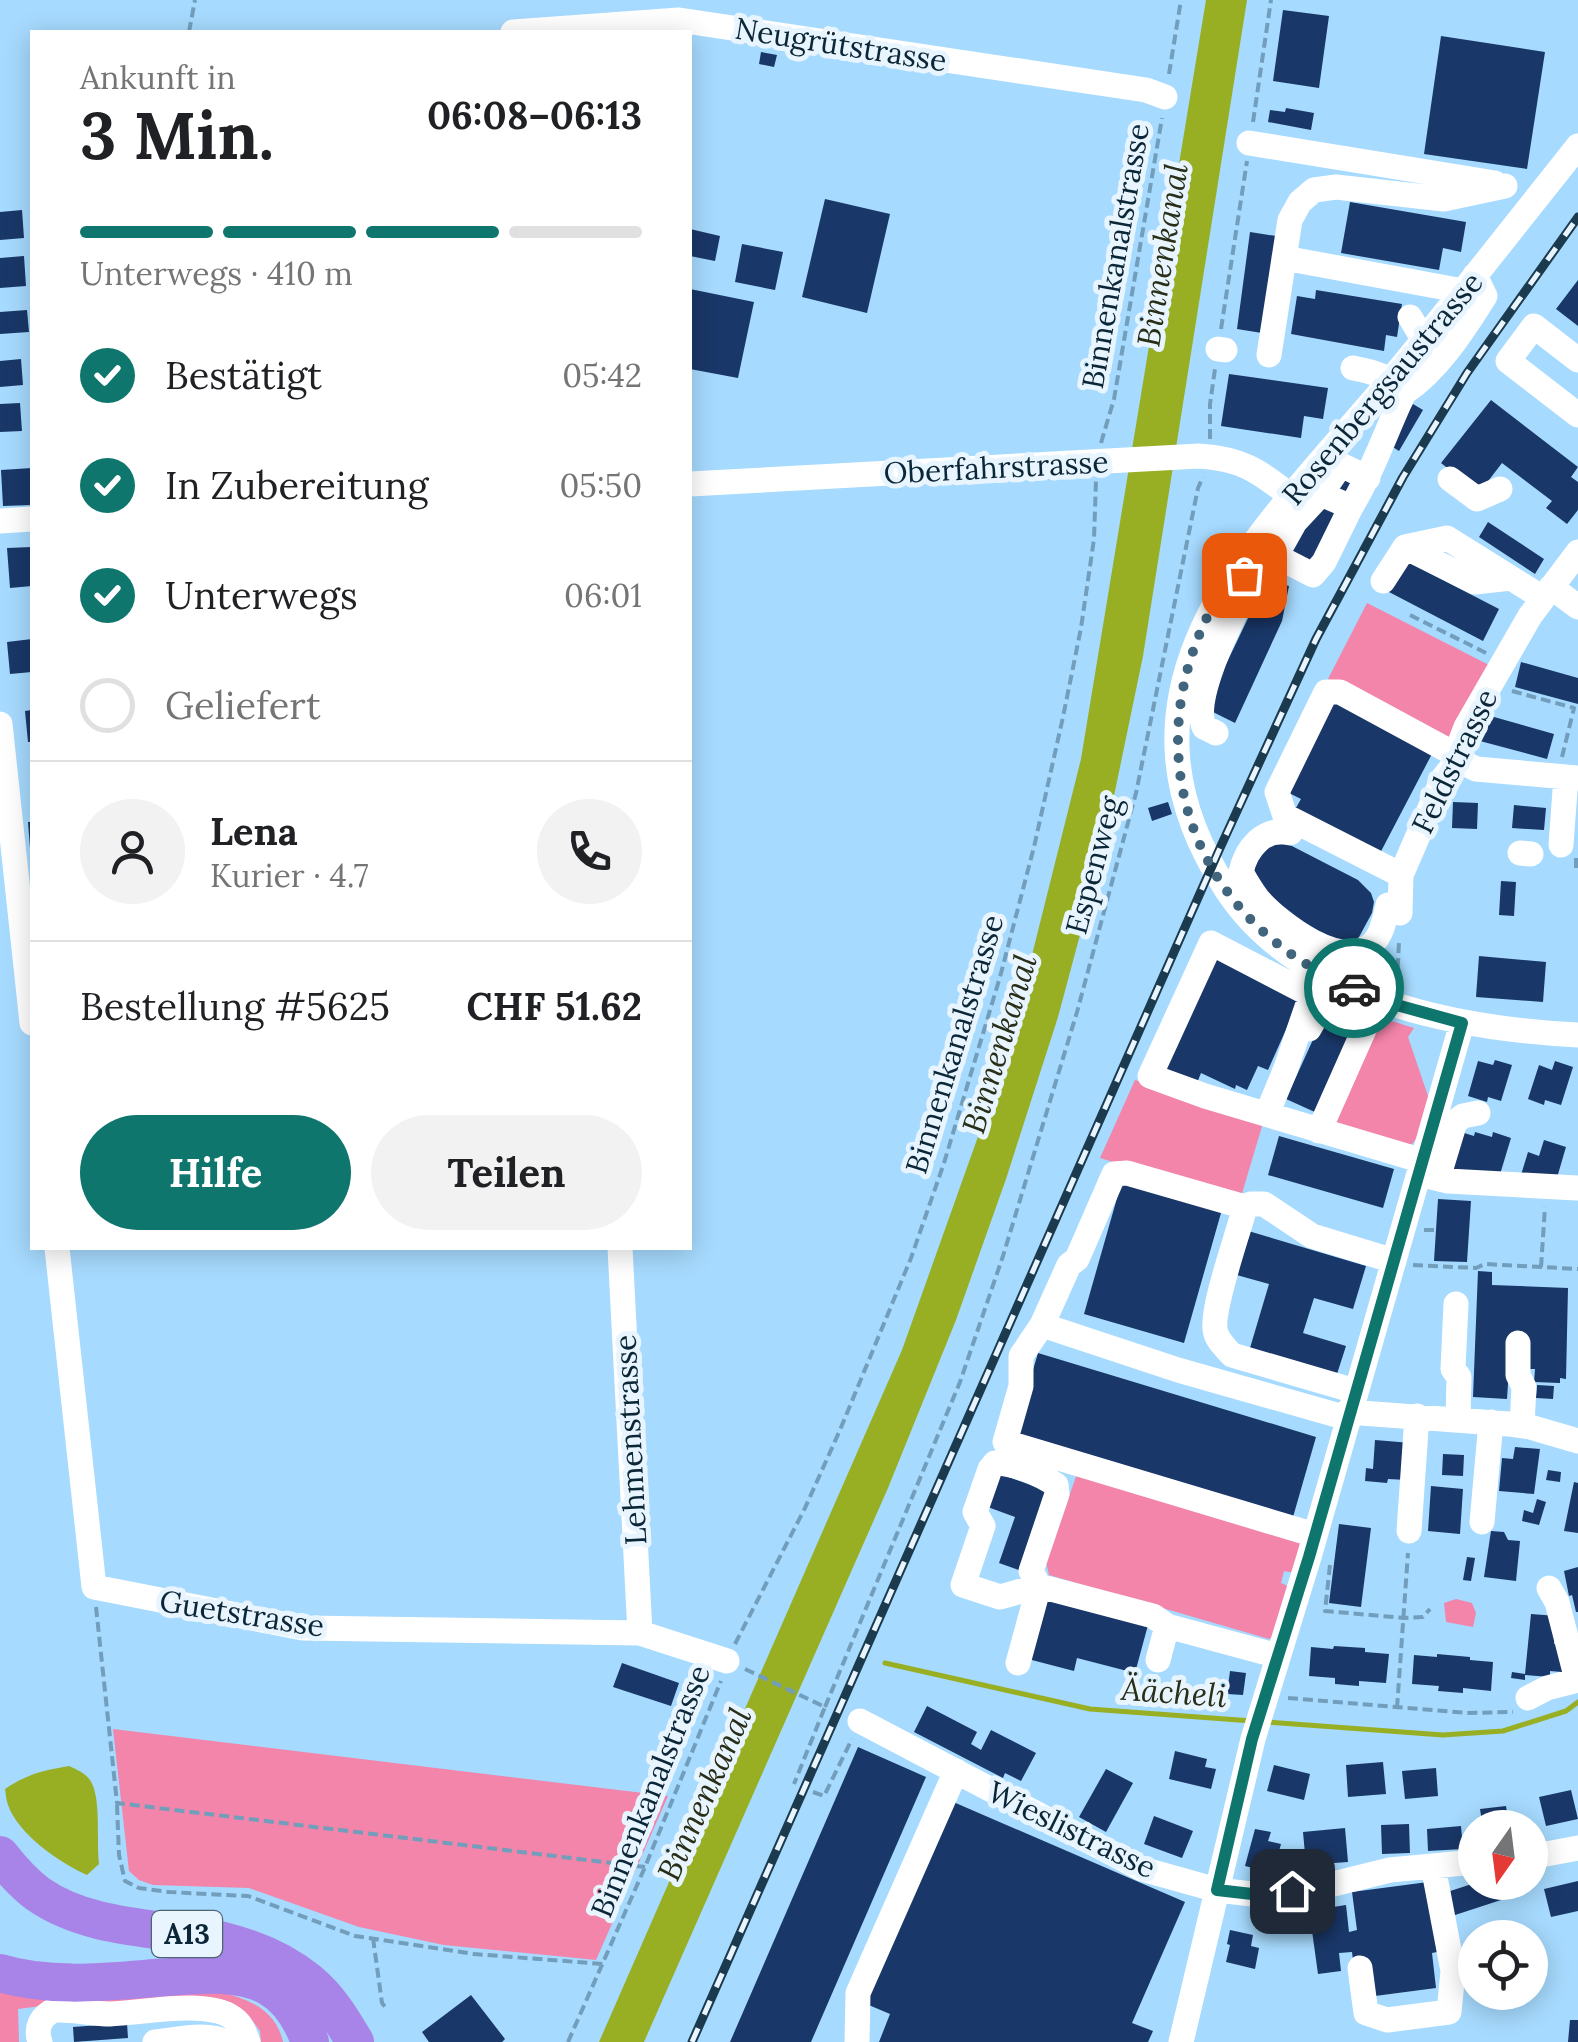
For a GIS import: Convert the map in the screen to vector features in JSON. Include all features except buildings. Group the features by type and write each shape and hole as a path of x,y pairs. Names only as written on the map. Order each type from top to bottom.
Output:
{"highway":[{"name":"A13","path":"0,1856 39,1894 89,1918 218,1940 285,1965 324,1996 355,2042"},
{"name":"A13","path":"5,1974 79,1982 218,1975 247,1979 269,1986 287,2001 298,2014 310,2042"}],"street":[{"name":"Neugrütstrasse","path":"536,30 679,17 1146,90 1166,97"},
{"path":"1249,143 1487,181 1538,196"},
{"name":"Rosenbergsaustrasse","path":"1578,146 1469,283 1417,328 1397,386 1292,497 1265,550 1238,566 1195,643 1184,678 1177,728 1178,765 1190,820 1206,859 1250,920 1282,949 1348,986 1393,1004 1462,1023 1578,1035"},
{"path":"1269,356 1290,220 1300,202 1314,190 1336,186 1444,199 1505,186"},
{"path":"1284,258 1469,283 1485,296 1464,329 1421,381 1397,386 1376,372 1353,368"},
{"path":"1578,360 1534,326 1508,360 1578,416"},
{"path":"1360,493 1341,464 1295,522 1265,550 1313,574 1324,562 1360,493 1397,386"},
{"name":"Oberfahrstrasse","path":"692,484 1205,457 1235,461 1265,475 1292,497"},
{"path":"1450,479 1477,499 1500,489"},
{"path":"0,521 30,519"},
{"path":"1383,582 1406,547 1446,538 1511,578 1578,607"},
{"name":"Feldstrasse","path":"1396,907 1401,875 1444,778 1460,757 1466,726 1576,547"},
{"path":"1216,733 1204,727 1200,717 1212,663 1250,583 1238,566"},
{"path":"1401,875 1285,816 1277,792 1326,692 1340,692 1476,769 1567,777 1569,851"},
{"path":"0,724 30,1004"},
{"path":"1290,833 1279,830 1250,848 1240,872 1258,898 1284,923 1339,953 1352,953 1373,943 1396,907 1375,878 1318,850"},
{"path":"1267,1114 1310,994 1211,942 1150,1076 1205,1096 1319,1130 1448,1181 1577,1188"},
{"path":"1286,1068 1324,1003 1367,1022 1319,1130"},
{"path":"1181,2042 1252,1739 1271,1699 1278,1656 1317,1548 1350,1406 1427,1171 1462,1023"},
{"path":"1427,1171 1455,1122 1478,1113"},
{"path":"1317,1548 1005,1442 1022,1386 1022,1356 1042,1325 1069,1266 1077,1259 1114,1174 1127,1173 1245,1207 1264,1204 1312,1236 1352,1242 1399,1263"},
{"path":"1245,1207 1216,1310 1214,1331 1232,1355 1361,1413 1392,1405 1417,1416 1522,1426 1578,1441"},
{"path":"57,1250 94,1587"},
{"name":"Lehmenstrasse","path":"620,1250 640,1633"},
{"path":"1456,1304 1452,1370 1459,1377 1458,1419"},
{"path":"1042,1325 1178,1370 1350,1406"},
{"path":"1518,1343 1518,1375 1524,1388 1522,1426"},
{"path":"1408,1531 1417,1416"},
{"path":"1482,1522 1491,1422"},
{"path":"1018,1663 1039,1586 1031,1571 1057,1494 1056,1484 1003,1463 990,1469 975,1512 984,1526 963,1585 1000,1597 1039,1586 1154,1616 1167,1626 1278,1656"},
{"name":"Guetstrasse","path":"94,1587 303,1628 640,1633 733,1664"},
{"path":"1534,1688 1577,1680 1549,1588"},
{"path":"1158,1660 1167,1626"},
{"name":"Wieslistrasse","path":"860,1721 1142,1869 1217,1890 1252,1894 1313,1889 1390,1870 1458,1864"},
{"path":"857,2042 858,1994 956,1771"},
{"path":"1548,1854 1578,1848"},
{"path":"1360,1968 1366,2012 1387,2020 1449,2012 1453,1972 1433,1866"},
{"path":"5,1974 40,1988 62,1991 220,1986 246,1992 278,2016 288,2042"},
{"path":"40,2042 39,2022 54,2010 107,2014 194,2009 234,2018 248,2042"},
{"path":"155,2042 210,2037 226,2042"}],"path":[{"path":"189,30 194,0"},
{"name":"Binnenkanalstrasse","path":"568,2042 716,1695 840,1430 911,1258 944,1163 1005,958 1063,717 1181,0"},
{"name":"Espenweg","path":"794,1784 960,1382 1003,1256 1077,1012 1136,794 1205,457 1271,0"},
{"path":"1410,615 1504,661"},
{"path":"1490,685 1574,708 1567,777"},
{"path":"1569,851 1576,868"},
{"path":"1396,907 1396,993"},
{"path":"1541,1267 1545,1195"},
{"path":"1399,1263 1578,1269"},
{"path":"1397,1708 1408,1531"},
{"path":"1317,1548 1330,1562 1325,1612 1404,1618 1423,1617 1430,1610"},
{"path":"94,1587 117,1804 118,1854 126,1881 139,1888 170,1892 248,1896 355,1936 474,1954 603,1964"},
{"path":"733,1664 825,1707"},
{"path":"1271,1699 1509,1713 1525,1708 1534,1688"},
{"path":"814,1792 824,1796 860,1721"},
{"path":"117,1804 645,1867"},
{"path":"373,1938 386,2008"}],"shaded area":[{"path":"1206,0 1247,0 1143,656 1103,849 1058,1017 956,1320 888,1488 644,2042 599,2042 902,1350 980,1131 1024,987 1081,759"},
{"path":"1367,603 1489,665 1450,741 1328,679"},
{"path":"1379,1017 1414,1028 1408,1037 1429,1099 1419,1135 1412,1144 1403,1146 1334,1125"},
{"path":"1135,1080 1263,1123 1240,1200 1100,1158"},
{"path":"1078,1471 1301,1538 1294,1573 1284,1571 1281,1583 1290,1587 1274,1636 1269,1639 1049,1575 1046,1562"},
{"path":"1456,1599 1472,1603 1476,1613 1473,1627 1446,1622 1444,1603"},
{"path":"113,1729 668,1796 596,1960 444,1945 359,1927 249,1888 153,1885 139,1880 129,1871"},
{"path":"69,1766 88,1778 96,1798 99,1864 87,1875 30,1837 13,1816 6,1799 5,1789 20,1780"},
{"path":"0,1980 220,1992 241,1998 268,2014 283,2042 261,2042 260,2031 249,2016 64,2003 18,2009 19,2042 0,2042"}],"waterway":[{"name":"Äächeli","path":"885,1663 1090,1709 1252,1721"},
{"name":"Äächeli","path":"1268,1722 1443,1735 1503,1731 1566,1711 1578,1702"}],"railway":[{"path":"692,2042 1316,639 1403,477 1467,373 1578,217"}],"way so far":[{"path":"1244,575 1238,566 1210,610 1184,678 1177,728 1178,765 1190,820 1206,859 1258,928 1308,966 1354,988"}],"route":[{"path":"1292,1891 1252,1894 1217,1890 1252,1739 1309,1557 1462,1023 1393,1004 1354,988"}],"water label":[{"name":"Binnenkanal","path":"1162,255"},
{"name":"Binnenkanal","path":"999,1044"},
{"name":"Binnenkanal","path":"704,1794"}]}
